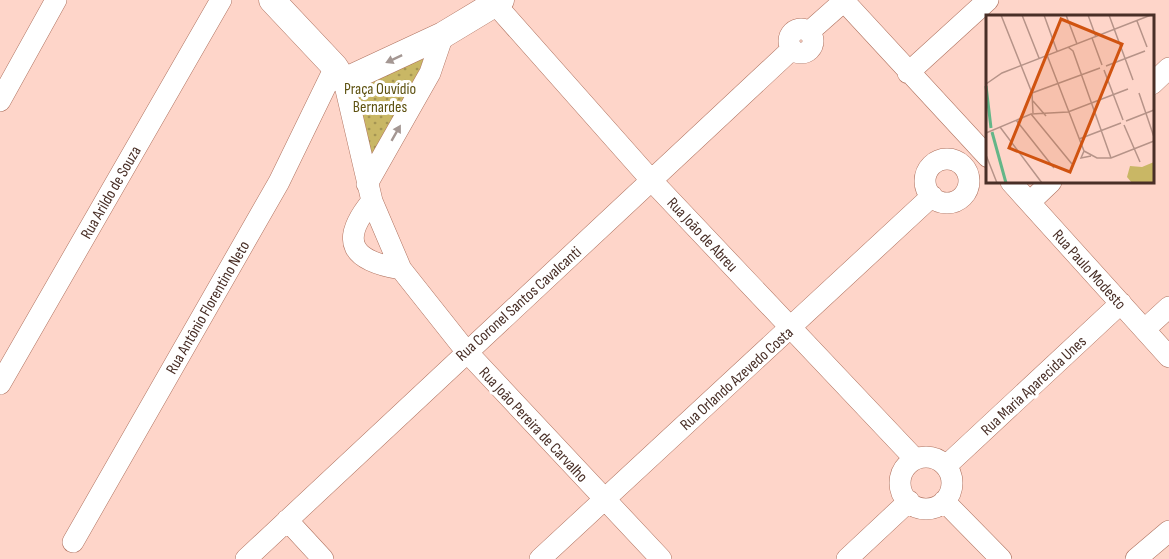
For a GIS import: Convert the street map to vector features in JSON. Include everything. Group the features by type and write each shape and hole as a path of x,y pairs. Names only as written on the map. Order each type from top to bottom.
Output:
{"street":[{"path":"0,101 56,0"},
{"name":"Rua Arildo de Souza","path":"0,384 221,0"},
{"path":"272,0 340,74 443,35 499,2"},
{"path":"843,0 982,151 960,163"},
{"name":"Rua Coronel Santos Cavalcanti","path":"246,559 466,351 792,49 789,39 795,31 800,29 809,32 843,0"},
{"path":"908,73 988,0"},
{"name":"Rua João de Abreu","path":"499,2 652,181 915,459"},
{"path":"401,269 377,265 365,258 355,246 352,232 369,193 430,73 443,35"},
{"path":"1154,82 1169,68"},
{"name":"Rua João Pereira de Carvalho","path":"340,74 369,193 401,269 466,351 661,559"},
{"name":"Rua Antônio Florentino Neto","path":"73,542 340,74"},
{"path":"945,159 960,163 967,171 969,181 967,191 960,199 950,202 940,202 932,196 925,181 930,166 945,159"},
{"name":"Rua Paulo Modesto","path":"1012,183 1169,357"},
{"path":"1030,202 1050,183"},
{"name":"Rua Orlando Azevedo Costa","path":"540,559 932,196"},
{"name":"Rua Maria Aparecida Unes","path":"946,466 1121,303"},
{"path":"1145,329 1169,307"},
{"path":"932,457 946,466 952,480 944,501 931,508 915,506 903,495 900,478 903,471 915,459 932,457"},
{"path":"847,559 909,501"},
{"path":"944,501 1001,559"},
{"path":"287,520 323,559"},
{"path":"1136,559 1169,531"}],"green space":[{"name":"Praça Ouvídio Bernardes","path":"433,47 371,165 351,83"}]}
